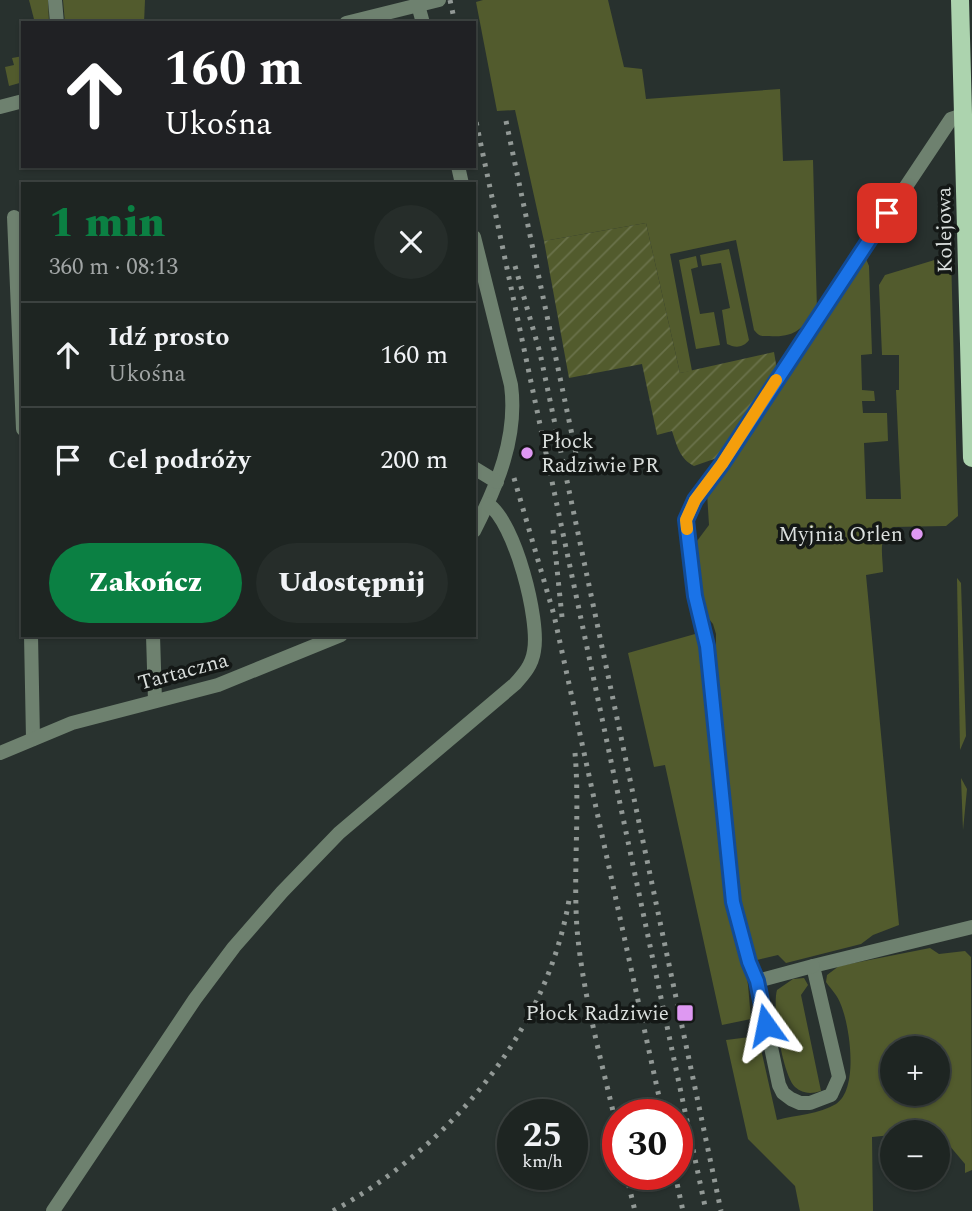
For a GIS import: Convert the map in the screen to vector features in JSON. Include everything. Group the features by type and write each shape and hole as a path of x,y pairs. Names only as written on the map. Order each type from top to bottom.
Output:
{"main road":[{"name":"Kolejowa","path":"960,0 967,87 963,114 972,458"}],"street":[{"path":"55,0 57,21"},
{"path":"354,21 439,0"},
{"path":"418,5 422,21"},
{"path":"0,107 21,102"},
{"path":"813,966 839,1077 831,1095 810,1103 800,1103 783,1093 779,1085 757,981 749,962 733,902 707,646 695,596 686,520 695,500 722,464 951,119 963,114"},
{"path":"12,216 21,390"},
{"path":"476,246 513,404 512,425 497,482 476,527"},
{"path":"476,469 497,482"},
{"path":"53,1211 195,999 234,947 282,892 339,834 515,684 529,667 535,639 525,579 516,548 502,519 488,504"},
{"path":"31,637 33,739"},
{"path":"153,637 155,701"},
{"name":"Tartaczna","path":"0,753 72,723 218,685 336,637"},
{"path":"757,981 972,927"}],"green space":[{"path":"29,0 48,0 49,21 34,21"},
{"path":"63,0 145,0 144,21 65,21"},
{"path":"608,0 624,67 642,69 646,99 780,89 783,161 813,160 817,310 807,322 797,331 785,335 762,336 754,330 736,240 670,254 692,371 680,373 646,223 544,241 515,110 497,111 476,2"},
{"path":"21,56 21,83 9,86 5,67 14,65 12,58"},
{"path":"646,223 680,373 774,352 777,370 717,458 694,466 682,456 672,431 657,435 642,364 569,378 544,241"},
{"path":"729,249 749,340 739,347 727,344 722,310 730,308 721,263 702,266 700,255"},
{"path":"864,254 869,266 872,354 861,355 862,390 874,391 875,401 862,401 863,413 887,413 888,441 864,443 866,499 901,499 896,390 899,390 899,355 882,355 879,285 885,275 951,255 958,516 946,526 893,527 888,530 883,540 883,572 866,575 899,925 873,935 861,944 786,963 778,955 753,961 739,908 712,669 716,655 716,634 713,624 705,614 700,596 697,541 709,525 707,493"},
{"path":"696,256 698,267 691,269 700,314 714,312 720,345 696,349 679,260"},
{"path":"957,578 961,583 966,736 960,750"},
{"path":"695,634 700,637 751,1019 722,1025 665,765 654,767 628,653"},
{"path":"961,778 967,789 963,830"},
{"path":"930,948 939,954 965,951 971,957 972,1170 965,1173 965,1164 950,1146 950,1120 880,1120 880,1136 872,1137 873,1211 800,1211 795,1186 748,1139 726,1040 758,1036 777,1120 815,1112 836,1104 848,1085 849,1042 844,1015 838,999 826,982 827,975 839,966"},
{"path":"804,978 808,985 801,995 821,1091 810,1093 798,1089 790,1080 779,1040 776,1010 777,990 793,979"}],"railway":[{"path":"450,0 455,21"},
{"path":"476,121 706,1211"},
{"path":"506,121 579,468"},
{"path":"515,266 540,353 721,1211"},
{"path":"514,478 554,615 660,1099"},
{"path":"553,530 562,617"},
{"path":"575,753 577,929 584,980 610,1099"},
{"path":"333,1211 376,1184 417,1153 454,1118 488,1079 517,1037 541,992 559,944 570,894"},
{"path":"630,1190 635,1211"},
{"path":"678,1190 683,1211"}],"slow traffic":[{"path":"687,529 686,520 695,500 722,464 776,380"}],"place":[{"name":"Płock Radziwie PR","path":"527,453"},
{"name":"Myjnia Orlen","path":"917,534"},
{"name":"Płock Radziwie","path":"685,1013"}],"route":[{"path":"766,1025 757,981 749,962 733,902 707,646 695,596 686,520 695,500 722,464 887,213"}]}
